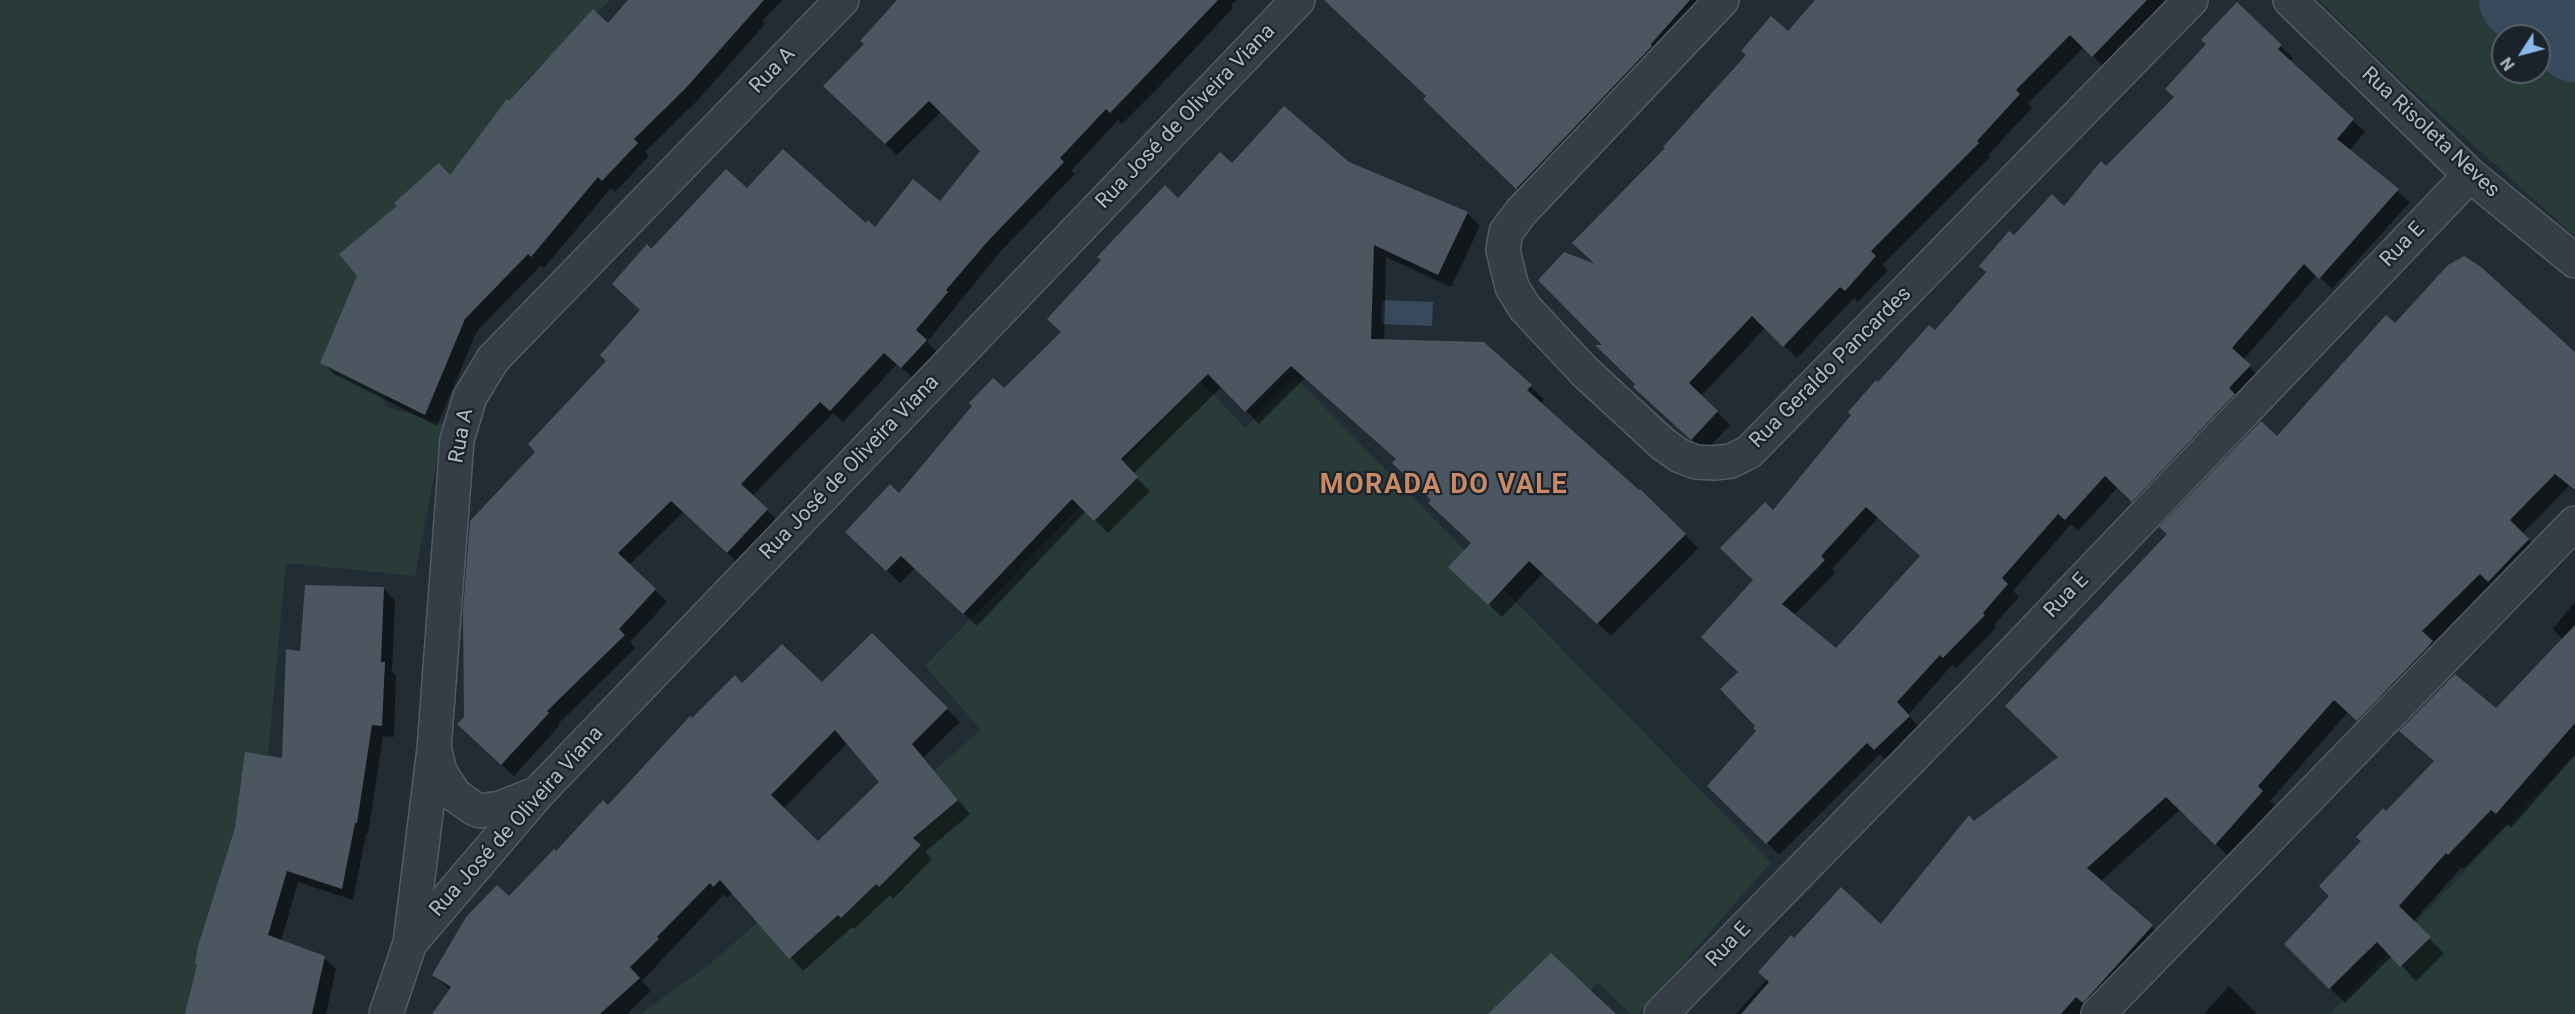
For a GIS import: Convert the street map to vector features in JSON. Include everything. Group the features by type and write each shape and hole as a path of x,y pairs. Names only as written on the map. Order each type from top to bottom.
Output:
{"street":[{"name":"Rua A","path":"386,1014 410,943 434,749 457,440 470,397 493,359 842,0"},
{"name":"Rua José de Oliveira Viana","path":"410,943 537,793 1298,0"},
{"name":"Rua Geraldo Pancardes","path":"1722,0 1521,212 1506,232 1503,250 1512,287 1525,308 1585,372 1663,444 1680,456 1696,462 1714,464 1731,461 1749,452 2191,0"},
{"name":"Rua Risoleta Neves","path":"2290,0 2470,175 2575,261"},
{"name":"Rua E","path":"1661,1014 1983,684 2470,175"},
{"path":"2098,1014 2575,523"},
{"path":"434,749 440,772 455,795 480,811 500,808 537,793"}],"green space":[{"path":"0,0 610,0 532,74 468,150 401,301 384,406 444,424 415,576 286,563 269,744 234,1014 0,1014"},
{"path":"2319,0 2512,0 2544,24 2491,24 2491,84 2551,84 2551,29 2575,47 2575,236 2403,82"},
{"path":"1295,377 1771,862 1639,1014 1630,1014 1598,982 1570,1014 641,1014 711,963 981,730 925,666 1201,381 1245,428"},
{"path":"2575,754 2575,1014 2330,1014"}],"water":[{"path":"1382,300 1433,302 1432,326 1381,324"}],"building":[{"path":"628,0 764,0 686,88 634,139 638,143 602,181 598,177 531,257 528,254 465,319 425,415 320,363 357,276 339,254 397,206 394,203 439,163 450,175 507,99 509,101 593,9 608,23"},
{"path":"897,0 1218,0 1110,113 1106,109 1060,158 1064,162 988,241 946,290 948,292 916,330 927,340 901,368 884,353 830,411 820,402 741,484 768,509 727,553 671,501 618,553 656,589 619,629 625,635 547,711 549,713 501,765 457,724 464,717 463,610 470,521 535,452 528,444 606,361 600,355 640,310 612,284 647,244 651,249 726,169 747,188 783,149 866,223 868,220 875,227 913,179 940,201 980,151 929,101 885,144 823,86 864,44 860,41"},
{"path":"1324,0 1690,0 1651,44 1652,46 1516,189 1423,99 1426,96"},
{"path":"1815,0 2147,0 2092,57 2070,35 2016,90 2020,94 1977,141 1979,143 1871,251 1876,256 1845,291 1840,287 1783,347 1752,316 1689,383 1718,411 1691,440 1633,387 1635,384 1595,345 1602,345 1538,280 1564,252 1595,264 1572,243 1665,148 1663,147 1746,55 1741,51 1771,16 1788,31"},
{"path":"2237,2 2282,45 2278,49 2354,119 2337,139 2399,189 2319,279 2304,264 2232,348 2251,365 2229,388 2235,394 2132,502 2105,476 2065,520 2058,514 2002,578 2008,584 1983,613 1985,615 1943,658 1940,655 1897,702 1910,716 1874,750 1867,743 1766,844 1707,786 1756,731 1753,728 1755,726 1720,689 1738,672 1701,637 1753,580 1720,548 1765,502 1773,510 1851,415 1848,412 1876,380 1878,382 1929,325 1935,330 1986,272 1979,266 2009,231 2014,235 2052,194 2064,206 2101,161 2106,166 2174,97 2165,89 2206,44 2201,40","holes":["1866,507 1920,556 1836,648 1782,604 1825,560 1821,556"]},
{"path":"1284,106 1349,162 1468,212 1438,275 1374,245 1371,339 1484,342 1532,385 1527,390 1640,489 1686,534 1597,624 1529,561 1488,605 1448,567 1471,543 1428,503 1431,500 1392,463 1396,459 1291,366 1245,412 1208,374 1121,459 1138,477 1094,521 1072,499 963,614 901,556 886,571 845,532 890,484 899,493 972,406 969,403 993,378 1004,388 1061,332 1047,319 1101,260 1097,257 1165,185 1178,198 1220,152 1232,163"},
{"path":"2464,256 2481,267 2575,352 2575,490 2555,474 2510,520 2529,539 2488,582 2480,574 2422,631 2433,641 2426,649 2357,721 2334,700 2258,786 2263,791 2215,845 2166,797 2087,868 2153,925 2083,1003 2076,997 2061,1014 1741,1014 1769,982 1758,972 1791,935 1794,938 1841,887 1881,924 1969,815 1974,821 2058,757 2005,706 2167,534 2159,527 2261,421 2277,436 2386,315 2395,323 2448,265"},
{"path":"305,585 384,587 381,662 385,662 382,726 372,725 357,823 355,823 342,889 287,871 268,935 325,956 312,1014 185,1014 197,965 195,964 198,946 235,828 245,752 282,758 286,649 300,651"},
{"path":"2575,625 2575,723 2496,814 2491,810 2448,855 2446,853 2399,906 2431,937 2400,967 2377,942 2329,989 2284,944 2329,896 2319,886 2361,841 2356,837 2383,808 2386,811 2434,761 2399,731 2455,674 2496,708"},
{"path":"872,633 948,708 912,744 958,800 913,838 921,845 879,887 876,884 841,918 838,915 789,959 720,880 713,887 710,883 630,967 640,978 600,1014 432,1014 451,987 432,975 466,917 497,885 509,896 554,849 556,851 603,800 608,805 690,716 692,718 735,675 742,683 782,644 822,682","holes":["835,730 879,782 818,841 771,795"]},
{"path":"1551,953 1616,1014 1488,1014"}],"waterway":[{"path":"2519,0 2575,42"}],"district":[{"name":"MORADA DO VALE","path":"1444,486"}]}
